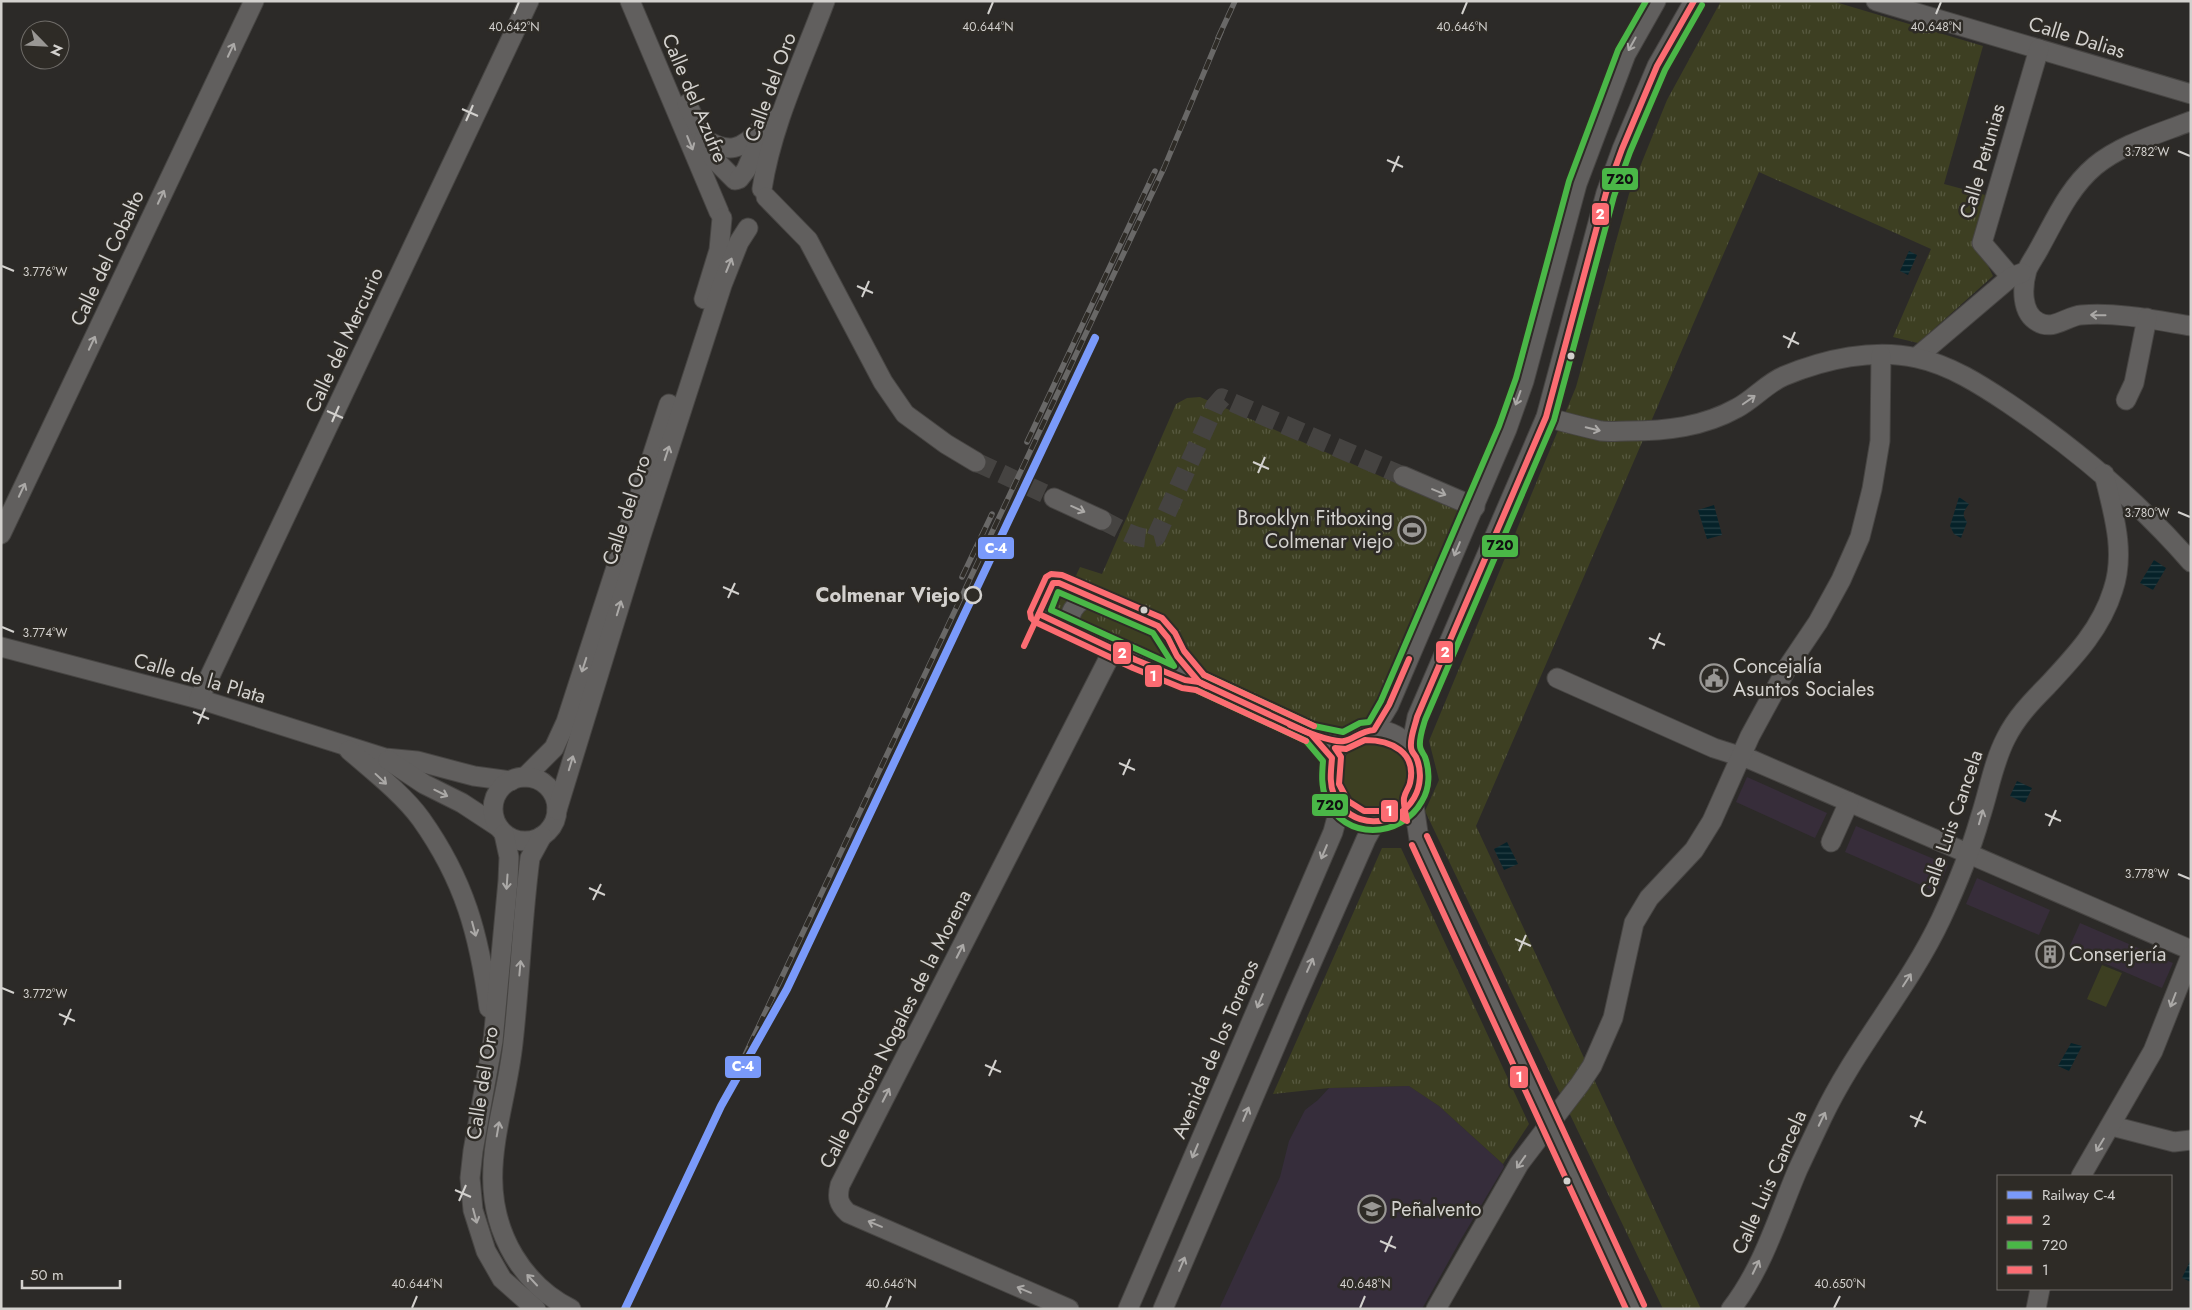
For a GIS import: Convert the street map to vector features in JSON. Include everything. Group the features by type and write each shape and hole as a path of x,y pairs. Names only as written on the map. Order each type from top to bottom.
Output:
{"street":[{"name":"Calle del Cobalto","path":"1,534 254,1"},
{"name":"Calle del Mercurio","path":"194,698 519,1"},
{"name":"Calle del Mercurio","path":"194,698 530,1"},
{"name":"Calle del Azufre","path":"630,1 720,215"},
{"name":"Calle del Azufre","path":"642,1 714,159 737,180"},
{"name":"Calle del Oro","path":"737,180 746,170 768,120 814,1"},
{"name":"Calle del Oro","path":"764,193 767,159 825,1"},
{"path":"1374,730 1389,705 1507,429 1524,381 1577,184 1626,54 1656,1"},
{"path":"1411,748 1417,717 1546,417 1606,193 1657,66 1694,1"},
{"name":"Calle Dalias","path":"1876,1 2039,49 2187,107"},
{"name":"Calle Petunias","path":"2019,274 1982,243 2039,49"},
{"path":"1917,358 2019,274 2068,196 2081,179 2097,165 2187,107"},
{"path":"704,139 717,147 733,149 748,142 768,120"},
{"path":"1585,162 1614,172"},
{"path":"764,193 767,204 763,217 754,226 748,228 734,227 720,215 717,204 722,189 737,180 752,181 764,193 808,240 883,382 905,414 946,444 976,462"},
{"name":"Calle del Oro","path":"518,779 554,748 566,722 710,281 719,250 720,215"},
{"path":"763,217 788,219"},
{"name":"Calle del Oro","path":"557,810 641,536 722,285 739,242 748,228"},
{"path":"2019,274 2028,312 2037,322 2047,325 2079,315 2147,318 2191,326"},
{"path":"2126,400 2134,383 2147,318"},
{"path":"1942,337 1939,347 1943,366"},
{"path":"1546,417 1603,431 1656,431 1695,425 1737,408 1782,376 1822,362 1851,356 1881,355 1917,358 1943,366 1992,392 2048,430 2104,474 2134,502 2191,562"},
{"path":"1436,1309 1519,1164 1580,1084 1601,1048 1617,1002 1634,923 1649,898 1694,850 1708,828 1740,756 1788,668 1818,622 1841,580 1860,537 1872,489 1880,441 1881,355"},
{"name":"Calle Luis Cancela","path":"1731,1309 1742,1295 1775,1227 1798,1169 1843,1077 1922,956 1941,919 1968,854 1993,770 2006,737 2022,711 2082,646 2096,628 2106,610 2118,571 2119,551 2115,518 2104,474"},
{"path":"1403,476 1475,507"},
{"path":"1054,498 1102,520"},
{"path":"2115,518 2121,507 2134,502"},
{"path":"1199,682 1176,656 1168,638 1158,626 1059,583 1053,583 1039,614 1113,650 1185,680 1199,682 1311,734 1344,741"},
{"path":"1075,631 1070,622 1070,613 1079,602 1092,597"},
{"name":"Calle de la Plata","path":"1,647 194,698 385,758 417,761 474,776 518,779"},
{"name":"Calle Doctora Nogales de la Morena","path":"1069,1309 848,1213 840,1206 837,1196 840,1184 1113,650"},
{"path":"1558,678 1714,748 1740,756 1849,802 2191,950"},
{"path":"1383,730 1399,737 1411,748 1417,760 1420,773 1418,787 1413,799 1398,814 1382,820 1360,819 1340,806 1330,789 1329,768 1332,758 1344,741 1363,731 1383,730"},
{"path":"1311,734 1332,758"},
{"path":"345,746 383,780 420,818 452,870 468,908 482,958 493,1041"},
{"name":"Calle de la Plata","path":"385,758 424,784 462,803 500,830"},
{"path":"518,779 544,784 553,795 557,810 552,825 542,836 526,841 518,841 500,830 494,818 494,800 504,785 518,779"},
{"path":"1413,799 1419,839 1636,1309"},
{"path":"1831,842 1849,802"},
{"name":"Avenida de los Toreros","path":"1128,1309 1333,832 1340,806"},
{"path":"1382,820 1419,839"},
{"path":"1163,1309 1366,839 1382,820"},
{"name":"Calle del Oro","path":"500,830 509,857 508,881 493,1041 473,1151 470,1178 473,1210 486,1251 502,1279 536,1309"},
{"name":"Calle del Oro","path":"542,836 530,858 513,1045 493,1153 492,1179 494,1206 505,1241 521,1268 538,1287 556,1302 571,1309"},
{"path":"2082,1175 2112,1126 2154,1050 2191,955"},
{"path":"2112,1126 2174,1142 2191,1140"},
{"path":"2036,1309 2040,1290"}],"shaded area":[{"path":"1747,777 1827,813 1815,838 1736,802"},
{"path":"1856,826 1948,865 1937,892 1845,852"},
{"path":"1977,878 2050,910 2039,935 1966,904"},
{"path":"2080,923 2173,963 2162,988 2069,948"},
{"name":"Peñalvento","path":"1409,1086 1439,1106 1503,1164 1504,1167 1422,1309 1219,1309 1280,1177 1289,1141 1305,1110 1329,1088"}],"green space":[{"path":"1721,1 1832,1 1983,46 1944,184 1989,196 1975,239 1993,276 1918,343 1893,337 1931,249 1759,172 1476,826 1701,1309 1663,1309 1425,811 1439,780 1429,741 1576,387 1629,194 1667,100"},
{"path":"1200,397 1462,512 1374,719 1365,724 1344,731 1334,730 1209,674 1191,664 1184,655 1073,582 1080,567 1102,574 1176,404 1187,398"},
{"path":"1067,592 1129,618 1158,638 1185,674 1047,613 1054,597"},
{"path":"1375,740 1394,746 1404,756 1410,775 1404,794 1394,804 1375,810 1356,804 1346,794 1340,775 1346,756 1356,746"},
{"path":"1382,848 1401,848 1529,1124 1503,1164 1439,1106 1409,1086 1329,1088 1273,1094"},
{"path":"2102,965 2122,973 2106,1007 2087,999"}],"water":[{"path":"1909,251 1917,255 1908,275 1900,271"},
{"path":"1959,497 1969,504 1964,513 1967,522 1961,538 1954,534 1950,526"},
{"path":"1714,505 1722,535 1707,539 1698,510"},
{"path":"2154,560 2166,568 2153,590 2140,583"},
{"path":"2017,781 2032,788 2025,803 2010,796"},
{"path":"1507,842 1518,864 1504,870 1494,849"},
{"path":"2071,1043 2082,1046 2069,1071 2058,1066"},
{"path":"2191,1259 2191,1282 2182,1278"}],"tunnel":[{"path":"1102,520 1136,536 1143,538 1156,537 1215,406 1222,398 1403,476"},
{"path":"976,462 1054,498"}],"railway":[{"path":"1218,38 1235,1"},
{"path":"721,1106 1164,168 1221,32"},
{"path":"1027,442 1155,171"},
{"path":"962,577 992,514"}],"rail line":[{"name":"C-4","path":"625,1309 721,1106 787,989 1095,338"}],"transit line":[{"name":"720","path":"1204,675 1314,726 1343,732 1360,723 1369,722 1381,701 1499,426 1516,378 1569,181 1618,50 1646,1"},
{"name":"2","path":"1024,646 1053,583 1059,583 1158,626 1168,638 1177,656 1199,682 1311,734 1332,758 1332,790 1341,806 1351,815 1362,820 1385,820 1396,816 1406,808 1414,798 1419,783 1419,767 1411,747 1417,717 1546,417 1606,193 1622,149 1657,66 1694,1"},
{"name":"720","path":"1196,690 1306,741 1323,761 1322,775 1326,799 1334,813 1346,822 1359,828 1373,830 1401,823 1413,814 1427,791 1427,762 1420,749 1425,720 1554,420 1614,196 1630,152 1665,70 1702,5"},
{"name":"1","path":"1306,741 1196,690 1182,688 1133,668 1035,622 1031,618 1030,612 1046,577 1051,574 1062,575 1162,618 1175,633 1184,651 1204,675 1314,726"},
{"name":"720","path":"1058,592 1153,633 1174,666 1051,610 1058,592"},
{"name":"2","path":"1039,614 1136,660 1185,680 1199,682 1207,686"},
{"name":"2","path":"1290,725 1317,736 1339,741 1374,730 1389,705 1409,659"},
{"name":"1","path":"1365,740 1393,745 1406,756 1410,763 1410,783 1404,800 1407,821 1391,811 1364,811 1348,801 1339,784 1341,757 1335,748 1346,749 1365,740"},
{"name":"1","path":"1427,836 1644,1305"},
{"name":"1","path":"1412,845 1626,1309"}],"place":[{"name":"Brooklyn Fitboxing Colmenar viejo","path":"1412,530"},
{"name":"Colmenar Viejo","path":"973,595"},
{"name":"Concejalía Asuntos Sociales","path":"1714,678"},
{"name":"Conserjería","path":"2050,954"},
{"name":"Peñalvento","path":"1372,1209"}]}
